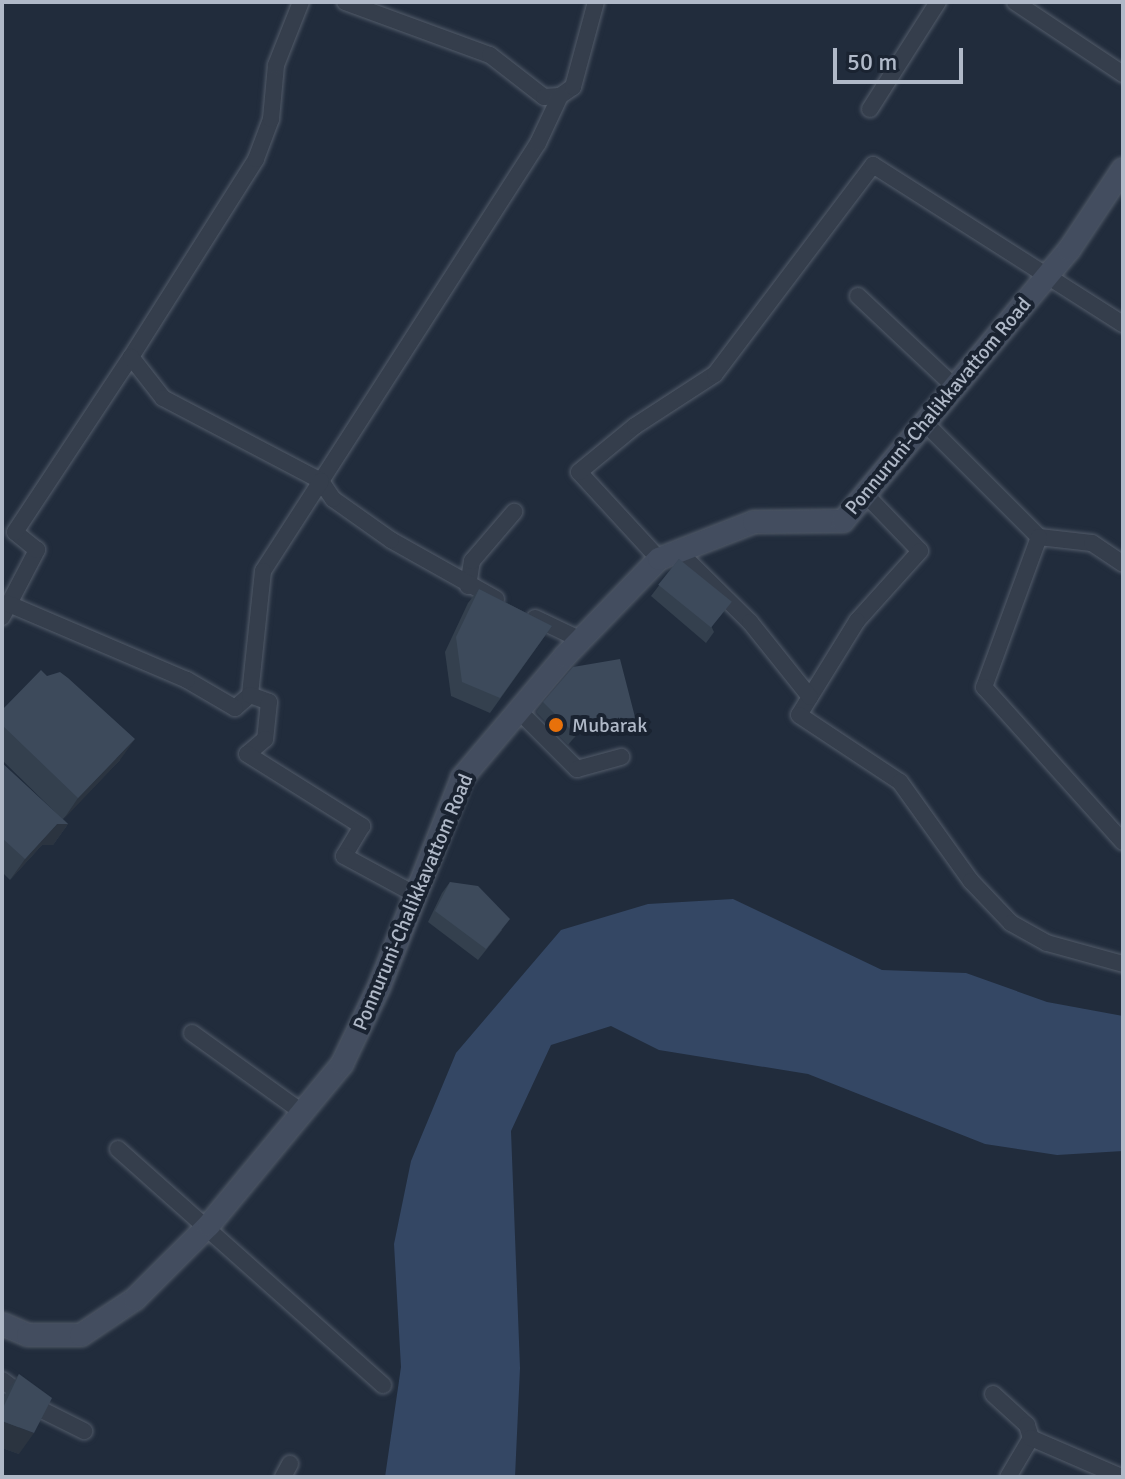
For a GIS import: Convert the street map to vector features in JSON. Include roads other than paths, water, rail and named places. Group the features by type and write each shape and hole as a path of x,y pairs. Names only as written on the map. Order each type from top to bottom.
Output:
{"street":[{"path":"301,2 276,65 271,119 256,159 131,357 15,532 37,550 6,610 187,680 235,708 250,695 263,571 538,143 560,96 573,87 596,2"},
{"path":"345,2 490,55 544,97 560,96"},
{"path":"870,109 938,2"},
{"path":"1015,2 1123,74"},
{"path":"810,697 750,622 669,556 579,472 635,426 715,374 873,165 1123,324"},
{"name":"Ponnuruni-Chalikkavattom Road","path":"2,1324 28,1335 81,1335 135,1299 209,1225 342,1064 416,895 462,778 519,711 581,640 669,556 754,522 843,521 1046,277 1123,169"},
{"path":"858,296 954,386"},
{"path":"131,357 163,398 321,481 345,507 468,586 581,640"},
{"path":"924,422 1039,537 1092,543 1123,564"},
{"path":"865,494 920,551 869,604 799,715 900,782 997,911 1047,943 1123,964"},
{"path":"468,586 472,561 514,512"},
{"path":"1039,537 984,687 1123,842"},
{"path":"250,695 269,702 265,739 247,754 362,826 344,856 416,895"},
{"path":"519,711 577,769 621,757"},
{"path":"192,1033 302,1112"},
{"path":"118,1149 209,1225 383,1385"},
{"path":"2,1380 44,1411 84,1431"},
{"path":"993,1394 1027,1425 1031,1438 1008,1477"},
{"path":"1031,1438 1121,1477"}],"water":[{"path":"733,899 882,970 966,973 1047,1002 1123,1016 1123,1151 1057,1155 985,1144 808,1074 659,1050 611,1026 551,1045 511,1131 520,1368 515,1477 385,1477 401,1367 394,1244 411,1161 456,1053 561,930 648,904"}],"place":[{"name":"Mubarak","path":"556,725"}]}
